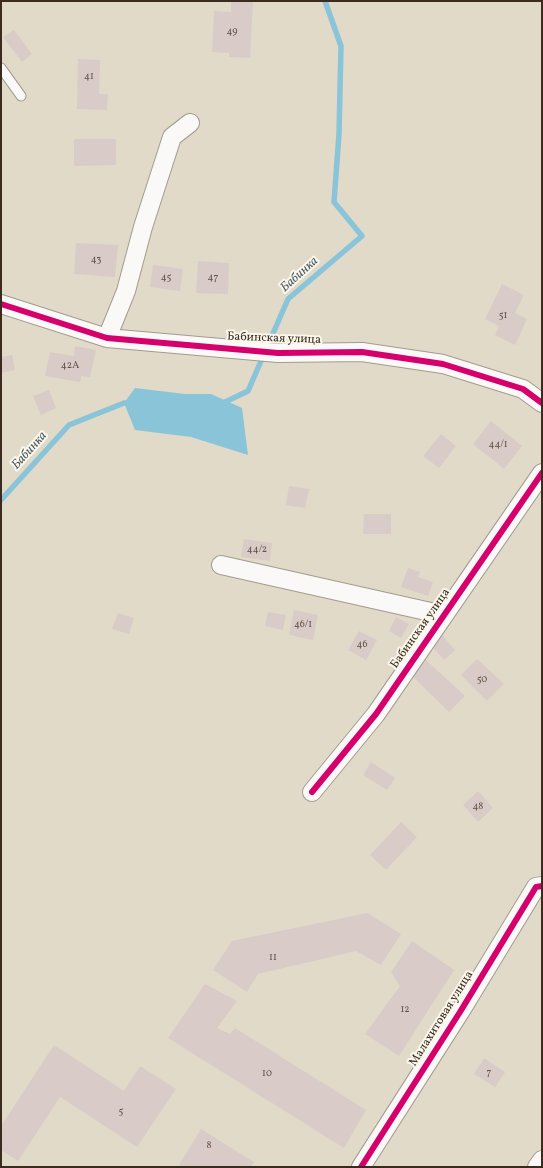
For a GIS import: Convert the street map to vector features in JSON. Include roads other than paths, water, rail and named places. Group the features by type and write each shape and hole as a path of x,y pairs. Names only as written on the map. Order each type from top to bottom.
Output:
{"street":[{"path":"107,338 126,291 143,227 172,137 190,123"},
{"name":"Бабинская улица","path":"1,304 107,338 278,353 362,352 443,364 522,389 542,403"},
{"name":"Бабинская улица","path":"312,792 376,714 542,474"},
{"name":"Бабинская улица","path":"221,565 444,615"},
{"name":"Малахитовая улица","path":"361,1167 460,1012 536,887 542,886"},
{"path":"537,1167 542,1160"}],"lane":[{"path":"1,68 21,96"}],"water":[{"path":"135,388 185,394 211,394 242,408 248,455 191,437 135,430 124,403"}],"waterway":[{"name":"Бабинка","path":"221,404 248,391 288,299 362,236 334,202 339,134 341,46 325,1"},
{"name":"Бабинка","path":"1,500 69,425 124,403 131,403"}]}
